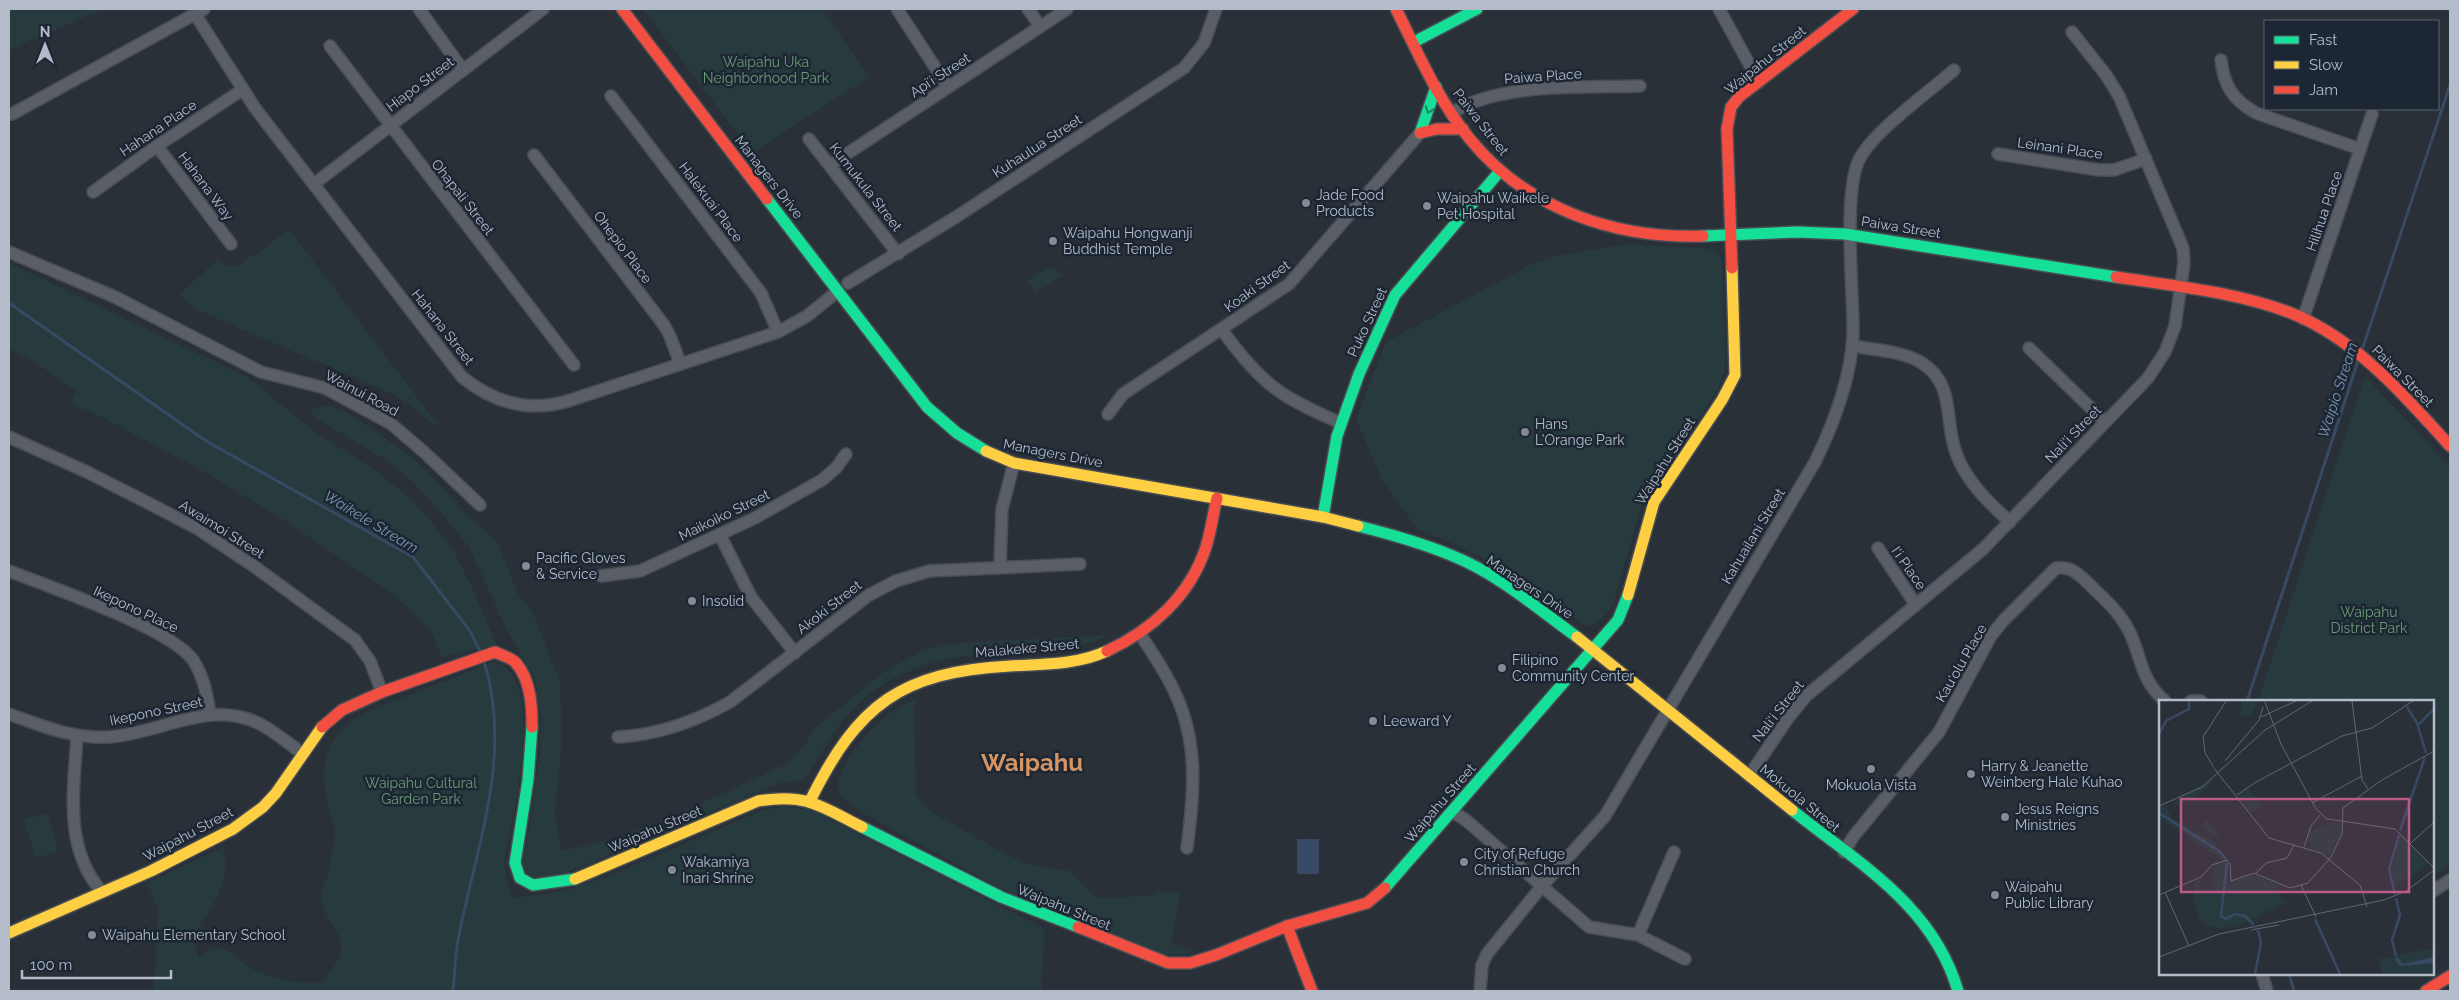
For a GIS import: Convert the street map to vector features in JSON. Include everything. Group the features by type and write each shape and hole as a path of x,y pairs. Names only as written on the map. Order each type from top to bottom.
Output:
{"street":[{"path":"419,9 463,70"},
{"name":"Managers Drive","path":"622,9 927,408 943,424 976,448 1014,463 1323,517 1393,535 1454,556 1504,584 1593,650"},
{"path":"897,9 948,87"},
{"path":"1028,9 1040,26"},
{"name":"Apiʻi Street","path":"830,165 1066,9"},
{"name":"Kuhaulua Street","path":"848,284 898,254 1184,68 1204,43 1216,9"},
{"name":"Paiwa Street","path":"1396,9 1436,87 1452,113 1463,129 1500,171 1547,201 1587,220 1614,228 1658,236 1784,232 1852,234 2242,299 2303,318 2352,347 2372,363 2450,446"},
{"path":"1414,42 1477,9"},
{"path":"1719,9 1759,82"},
{"path":"1832,9 1839,20"},
{"name":"Waipahu Street","path":"9,933 214,840 250,817 276,793 318,731 334,715 382,692 487,654 501,653 515,662 524,677 531,704 534,732 532,756 515,863 520,878 526,882 543,886 570,881 772,798 798,798 810,801 1001,897 1168,963 1190,962 1216,955 1287,926 1347,910 1378,896 1611,630 1625,606 1646,520 1654,502 1733,381 1736,363 1728,122 1734,102 1853,9"},
{"name":"Hiapo Street","path":"314,184 540,10"},
{"path":"12,114 199,12"},
{"name":"Hahana Street","path":"199,12 242,90 462,377 485,393 509,403 523,406 555,405 778,332 807,316 838,290"},
{"name":"Nali'i Street","path":"1749,776 1786,721 1806,696 1976,555 2010,522 2148,378 2161,360 2173,336 2184,263 2183,248 2120,96 2072,32"},
{"name":"Ohapali Street","path":"330,46 574,365"},
{"path":"2221,60 2225,83 2232,95 2242,106 2256,113 2360,149"},
{"name":"Kahuailani Street","path":"1480,991 1482,966 1486,954 1542,886 1605,816 1815,462 1835,417 1852,346 1854,174 1866,148 1954,70"},
{"name":"Paiwa Place","path":"1452,113 1469,103 1501,94 1640,86"},
{"path":"1420,133 1436,87"},
{"name":"Hahana Place","path":"94,192 157,146 242,90"},
{"name":"Halekuai Place","path":"611,96 761,293 778,332"},
{"name":"Hilihua Place","path":"2303,318 2372,114"},
{"path":"1420,133 1437,129 1463,129"},
{"name":"Koaki Street","path":"1108,414 1123,394 1274,296 1303,271 1420,133"},
{"name":"Kumukula Street","path":"810,139 898,254"},
{"name":"Hahana Way","path":"157,146 231,244"},
{"name":"Ohepio Place","path":"534,154 664,325 680,363"},
{"name":"Leinani Place","path":"1998,154 2099,170 2128,166 2146,159"},
{"name":"Puko Street","path":"1323,517 1335,445 1341,422 1359,374 1395,295 1500,171"},
{"name":"Wainui Road","path":"9,252 115,297 261,372 325,388 390,423 480,505"},
{"path":"1222,330 1248,365 1272,388 1298,404 1341,422"},
{"path":"1852,346 1908,357 1921,362 1936,374 1947,396 1952,441 1962,467 1984,496 2010,522"},
{"path":"2029,348 2105,422"},
{"name":"Awaimoi Street","path":"9,437 88,472 158,508 198,530 252,565 355,640 370,660 382,692"},
{"name":"Maikoiko Street","path":"601,576 640,571 755,518 822,480 836,468 846,454"},
{"path":"1000,566 1002,509 1014,463"},
{"name":"Malakeke Street","path":"810,801 836,751 855,726 887,698 910,685 936,675 969,668 1078,660 1101,654 1140,634 1180,597 1194,573 1205,550 1217,498"},
{"path":"720,535 751,597 795,653"},
{"name":"I'i Place","path":"1878,548 1916,605"},
{"name":"Akoki Street","path":"618,737 645,735 718,709 749,689 869,595 896,581 929,570 1080,564"},
{"name":"Kau'olu Place","path":"1844,852 1853,837 1939,732 1991,636 2003,621 2056,568 2064,567 2074,570 2119,613 2130,632 2146,679 2164,700"},
{"name":"Ikepono Place","path":"9,571 104,609 168,638 190,656 199,671 205,686 210,714"},
{"path":"1140,634 1176,696 1188,732 1194,781 1187,848"},
{"name":"Mokuola Street","path":"1593,650 1898,896 1925,922 1945,951 1958,991"},
{"name":"Ikepono Street","path":"9,714 52,730 77,736 95,737 126,735 210,714 237,716 259,723 303,754"},
{"path":"77,736 72,807 75,836 84,866 92,881 102,892"},
{"path":"1453,812 1589,927 1638,935 1685,959"},
{"path":"1638,935 1674,852"},
{"path":"2434,890 2450,880"},
{"path":"1287,926 1312,991"},
{"path":"2262,975 2267,991"},
{"path":"2426,991 2450,976"}],"green space":[{"path":"9,9 103,9 9,50"},
{"name":"Waipahu Uka Neighborhood Park","path":"643,9 822,9 869,77 752,153"},
{"path":"289,229 442,430 395,395 193,308 180,294 218,259 226,265 235,266 243,262 250,255 253,257"},
{"name":"Hans L'Orange Park","path":"1626,244 1711,249 1722,257 1726,356 1724,375 1718,389 1641,508 1612,605 1600,621 1586,626 1483,558 1417,529 1382,480 1356,419 1386,342 1530,265 1556,256"},
{"path":"9,263 249,378 316,433 375,470 409,497 435,526 454,552 470,583 497,645 442,657 430,629 393,594 281,518 199,469 100,416 71,403 77,391 30,359 9,349"},
{"path":"1049,268 1055,269 1063,275 1036,293 1027,280"},
{"name":"Waipahu District Park","path":"2365,376 2450,466 2450,865 2434,875 2434,700 2258,700"},
{"path":"329,405 345,411 401,449 426,470 470,518 497,541 518,594 532,611 560,682 562,741 555,812 561,851 610,840 663,820 787,764 805,745 813,729 885,671 920,652 943,644 1109,635 1096,641 1070,648 980,654 959,657 917,668 878,688 861,701 829,740 804,780 780,783 556,877 532,876 523,865 540,754 541,716 535,679 506,628 469,547 413,482 391,463 312,416 313,409"},
{"name":"Waipahu Cultural Garden Park","path":"493,662 510,672 520,692 523,720 519,784 504,861 506,877 513,898 564,891 609,876 763,810 787,806 815,812 1045,929 1041,991 154,991 158,907 147,883 224,847 226,860 222,884 212,906 191,938 199,957 212,949 223,947 248,966 264,974 296,982 324,982 341,952 340,939 321,900 335,837 335,828 325,789 324,775 325,762 334,740 342,730 366,712"},
{"path":"922,696 914,705 916,796 930,811 1004,853 1030,865 1069,871 1098,899 1155,895 1159,892 1180,893 1171,944 1187,949 1199,948 1183,954 1166,955 1000,888 859,811 841,796 838,784 841,774 853,752 870,731 898,708"},
{"path":"47,813 58,851 36,858 24,820"}],"water":[{"path":"1297,839 1319,839 1319,874 1297,874"}],"waterway":[{"name":"Waipio Stream","path":"2362,350 2450,85"},
{"name":"Waikele Stream","path":"9,303 206,441 413,557 470,631 480,651"},
{"name":"Waipio Stream","path":"2247,700 2358,361"},
{"name":"Waikele Stream","path":"453,991 458,942 489,799 494,765 495,730 492,696 484,662"},
{"name":"Waipio Stream","path":"2289,975 2294,991"}],"traffic: fast":[{"path":"1414,42 1477,9"},
{"path":"1420,133 1436,87"},
{"path":"1323,517 1337,436 1359,374 1395,295 1500,171"},
{"path":"767,199 927,407 957,433 986,451"},
{"path":"1703,236 1797,232 1845,234 2116,277"},
{"path":"1358,526 1441,551 1486,572 1577,637"},
{"path":"1385,888 1618,620 1628,595"},
{"path":"532,727 528,780 515,863 520,878 533,885 575,879"},
{"path":"1792,810 1867,868 1912,910 1931,934 1946,961 1958,991"},
{"path":"862,827 1001,897 1078,927"}],"traffic: slow":[{"path":"1628,595 1654,502 1722,400 1735,375 1732,268"},
{"path":"986,451 1014,463 1323,517 1358,526"},
{"path":"1577,637 1792,810"},
{"path":"810,801 846,740 866,717 887,699 911,686 940,676 972,670 1072,661 1096,656 1107,651"},
{"path":"9,933 151,871 233,829 263,807 276,793 322,727"},
{"path":"575,879 758,801 775,799 801,800 824,807 862,827"}],"traffic: jam":[{"path":"622,9 767,199"},
{"path":"1396,9 1429,76 1458,123 1492,163 1517,184 1545,201 1574,215 1605,225 1637,232 1670,236 1703,236"},
{"path":"1732,268 1727,129 1731,107 1739,97 1853,9"},
{"path":"1420,133 1437,129 1463,129"},
{"path":"2116,277 2249,300 2291,313 2315,324 2358,353 2378,370 2450,446"},
{"path":"1107,651 1124,643 1154,622 1180,596 1199,565 1206,547 1217,498"},
{"path":"322,727 342,710 382,692 495,652 514,661 525,677 531,702 532,727"},
{"path":"1078,927 1168,963 1190,963 1216,955 1287,926 1367,903 1385,888"},
{"path":"1287,926 1312,991"},
{"path":"2426,991 2450,976"}],"place":[{"name":"Jade Food Products","path":"1306,203"},
{"name":"Waipahu Waikele Pet Hospital","path":"1427,206"},
{"name":"Waipahu Hongwanji Buddhist Temple","path":"1053,241"},
{"name":"Hans L'Orange Park","path":"1525,432"},
{"name":"Pacific Gloves & Service","path":"526,566"},
{"name":"Insolid","path":"692,601"},
{"name":"Filipino Community Center","path":"1502,668"},
{"name":"Leeward Y","path":"1373,721"},
{"name":"Mokuola Vista","path":"1871,769"},
{"name":"Harry & Jeanette Weinberg Hale Kuhao","path":"1971,774"},
{"name":"Jesus Reigns Ministries","path":"2005,817"},
{"name":"City of Refuge Christian Church","path":"1464,862"},
{"name":"Wakamiya Inari Shrine","path":"672,870"},
{"name":"Waipahu Public Library","path":"1995,895"},
{"name":"Waipahu Elementary School","path":"92,935"}],"district":[{"name":"Waipahu","path":"1032,763"}]}
